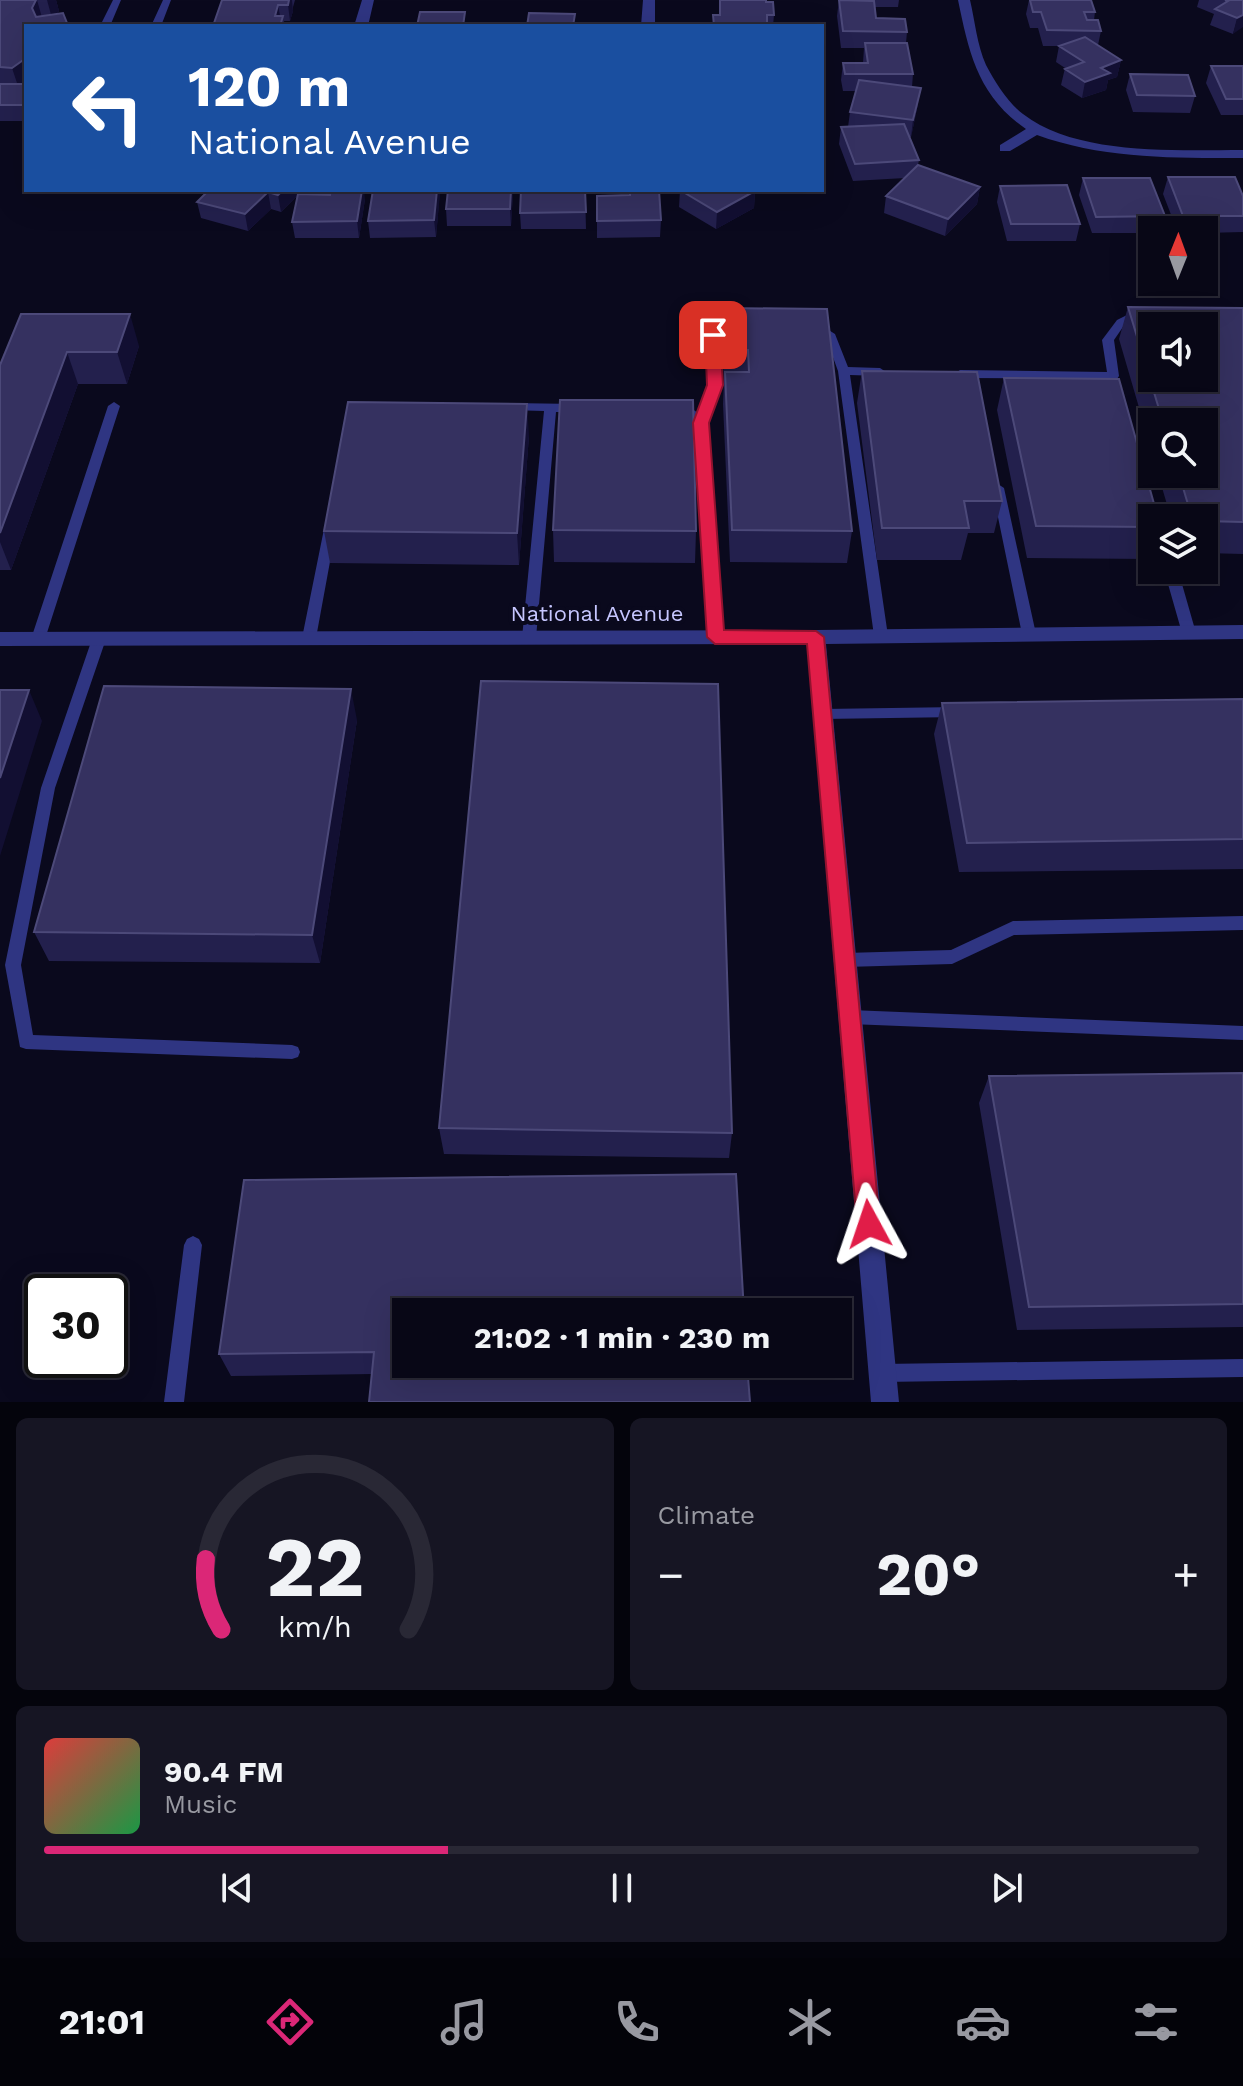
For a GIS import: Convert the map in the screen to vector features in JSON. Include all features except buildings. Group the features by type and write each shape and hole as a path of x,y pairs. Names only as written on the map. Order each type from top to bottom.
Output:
{"street":[{"path":"362,24 368,0"},
{"path":"648,24 649,0"},
{"path":"964,0 979,64 1016,116 1037,129 1072,141 1138,152 1243,154"},
{"path":"1005,148 1037,129"},
{"name":"National Avenue","path":"0,639 816,637 1243,632"},
{"path":"816,637 885,1402"}],"lane":[{"path":"106,24 117,0"},
{"path":"157,24 167,0"},
{"path":"1117,390 1108,340 1121,322 1141,311 1152,310"},
{"path":"715,637 701,423 715,385 713,335 728,323 750,318"},
{"path":"800,320 814,323 831,336 844,371 881,636"},
{"path":"844,371 887,372"},
{"path":"945,374 1113,376"},
{"path":"974,374 977,390"},
{"path":"38,639 114,406"},
{"path":"489,407 595,408"},
{"path":"529,638 550,407"},
{"path":"669,408 689,411 701,423"},
{"path":"997,481 1029,634"},
{"path":"309,638 332,517"},
{"path":"1175,584 1189,633"},
{"path":"99,639 48,788 13,965 26,1042 292,1052"},
{"path":"823,714 978,711"},
{"path":"845,960 952,957 1013,928 1243,923"},
{"path":"850,1017 1243,1033"},
{"path":"174,1402 193,1245"},
{"path":"882,1373 1243,1368"}],"route":[{"path":"713,335 715,385 701,423 715,637 816,637 869,1224"}]}
